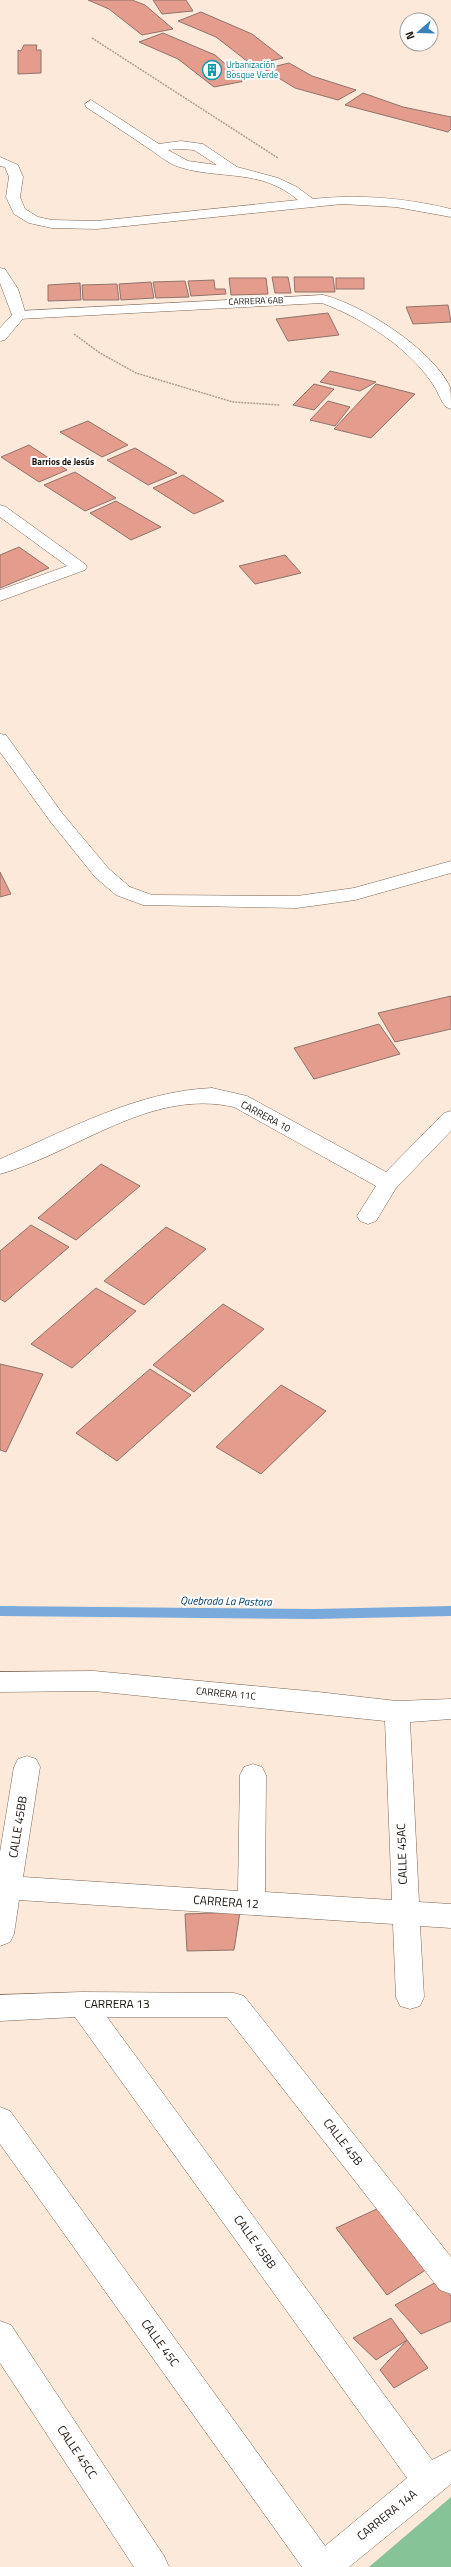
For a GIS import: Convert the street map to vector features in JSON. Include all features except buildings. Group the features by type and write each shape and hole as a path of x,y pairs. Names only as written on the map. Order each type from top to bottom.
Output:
{"street":[{"path":"91,104 188,167 233,170 280,183 298,192 308,202"},
{"path":"157,148 190,143 199,146 233,170"},
{"path":"0,161 11,165 16,177 13,197 19,211 34,220 52,224 97,225 308,202 379,200 420,205 451,213"},
{"path":"0,272 11,289 19,315 0,337"},
{"name":"CARRERA 6AB","path":"19,315 53,312 323,299 338,303 368,320 420,359 438,380 451,404"},
{"path":"0,510 79,567 0,596"},
{"path":"0,738 56,817 102,873 123,891 150,902 296,902 355,894 451,867"},
{"name":"CARRERA 10","path":"0,1168 152,1103 185,1096 212,1095 240,1101 388,1183"},
{"path":"368,1216 388,1183 451,1118"},
{"name":"CARRERA 11C","path":"0,1682 94,1681 318,1702 397,1712 451,1709"},
{"name":"CALLE 45AC","path":"397,1712 404,1915 410,1997"},
{"name":"CALLE 45BB","path":"0,1934 4,1887 28,1767"},
{"path":"251,1904 253,1775"},
{"name":"CARRERA 12","path":"4,1887 404,1915 451,1916"},
{"name":"CALLE 45BB","path":"82,2004 440,2474"},
{"name":"CARRERA 13","path":"0,2008 82,2004 234,2005"},
{"name":"CALLE 45B","path":"234,2005 451,2280"},
{"name":"CALLE 45C","path":"0,2120 322,2567"},
{"name":"CALLE 45CC","path":"0,2336 153,2567"},
{"name":"CARRERA 14A","path":"322,2567 440,2474"}],"path":[{"path":"92,38 282,161"},
{"path":"53,312 62,326 100,353 136,374 234,402 280,406"}],"green space":[{"path":"451,2497 451,2567 369,2567"}],"waterway":[{"name":"Quebrada La Pastora","path":"0,1611 315,1614 451,1611"}],"place":[{"name":"Urbanización Bosque Verde","path":"212,70"}],"district":[{"name":"Barrios de Jesús","path":"63,462"}]}
